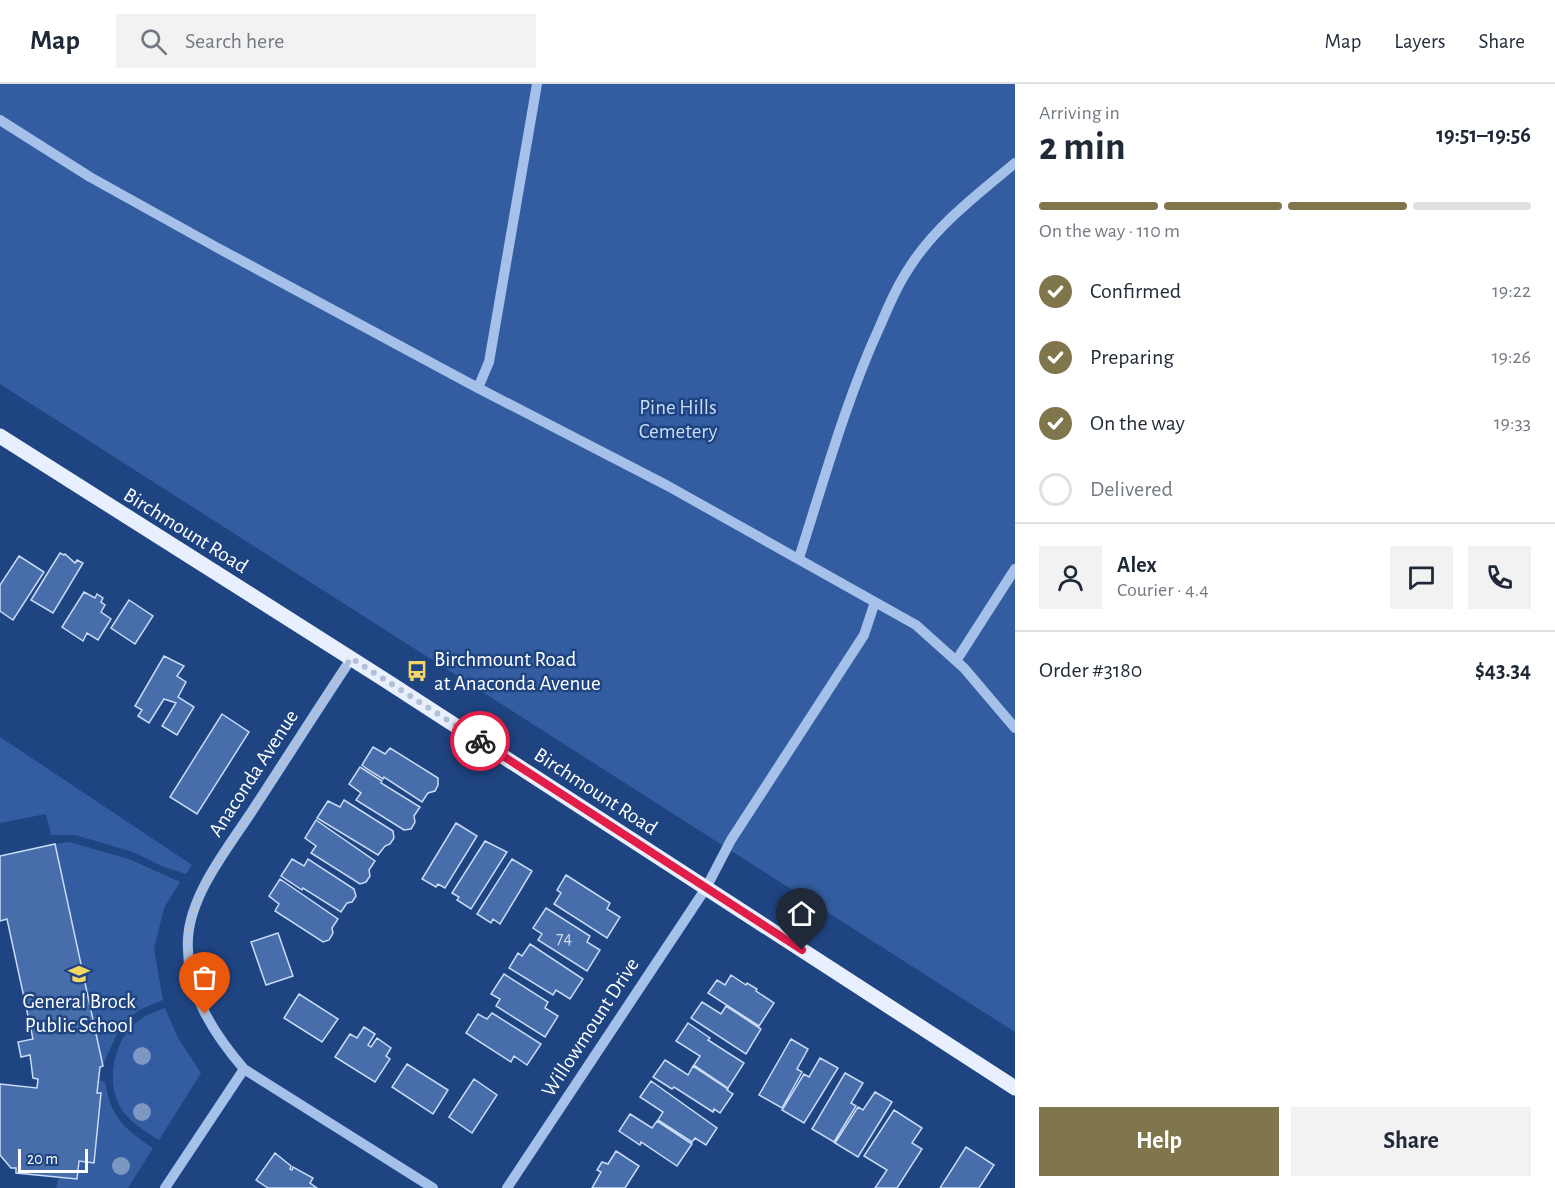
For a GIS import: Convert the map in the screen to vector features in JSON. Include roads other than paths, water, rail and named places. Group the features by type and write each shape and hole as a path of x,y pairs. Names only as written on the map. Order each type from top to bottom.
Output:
{"main road":[{"name":"Birchmount Road","path":"0,436 351,658 1015,1088"}],"street":[{"path":"478,388 489,362 537,84"},
{"path":"0,120 90,177 478,388 668,486 916,625 956,661 1015,728"},
{"path":"799,558 862,365 906,273 929,241 963,207 1015,164"},
{"path":"956,661 1015,569"},
{"name":"Willowmount Drive","path":"507,1188 706,888 731,840 864,635 875,602"},
{"name":"Anaconda Avenue","path":"351,658 221,858 200,897 192,916 188,937 191,976 197,998 211,1027 244,1069 433,1188"},
{"path":"165,1188 244,1069"}],"place":[{"name":"Birchmount Road at Anaconda Avenue","path":"417,671"},
{"name":"General Brock Public School","path":"79,974"}],"park label":[{"name":"Pine Hills Cemetery","path":"678,419"}]}
